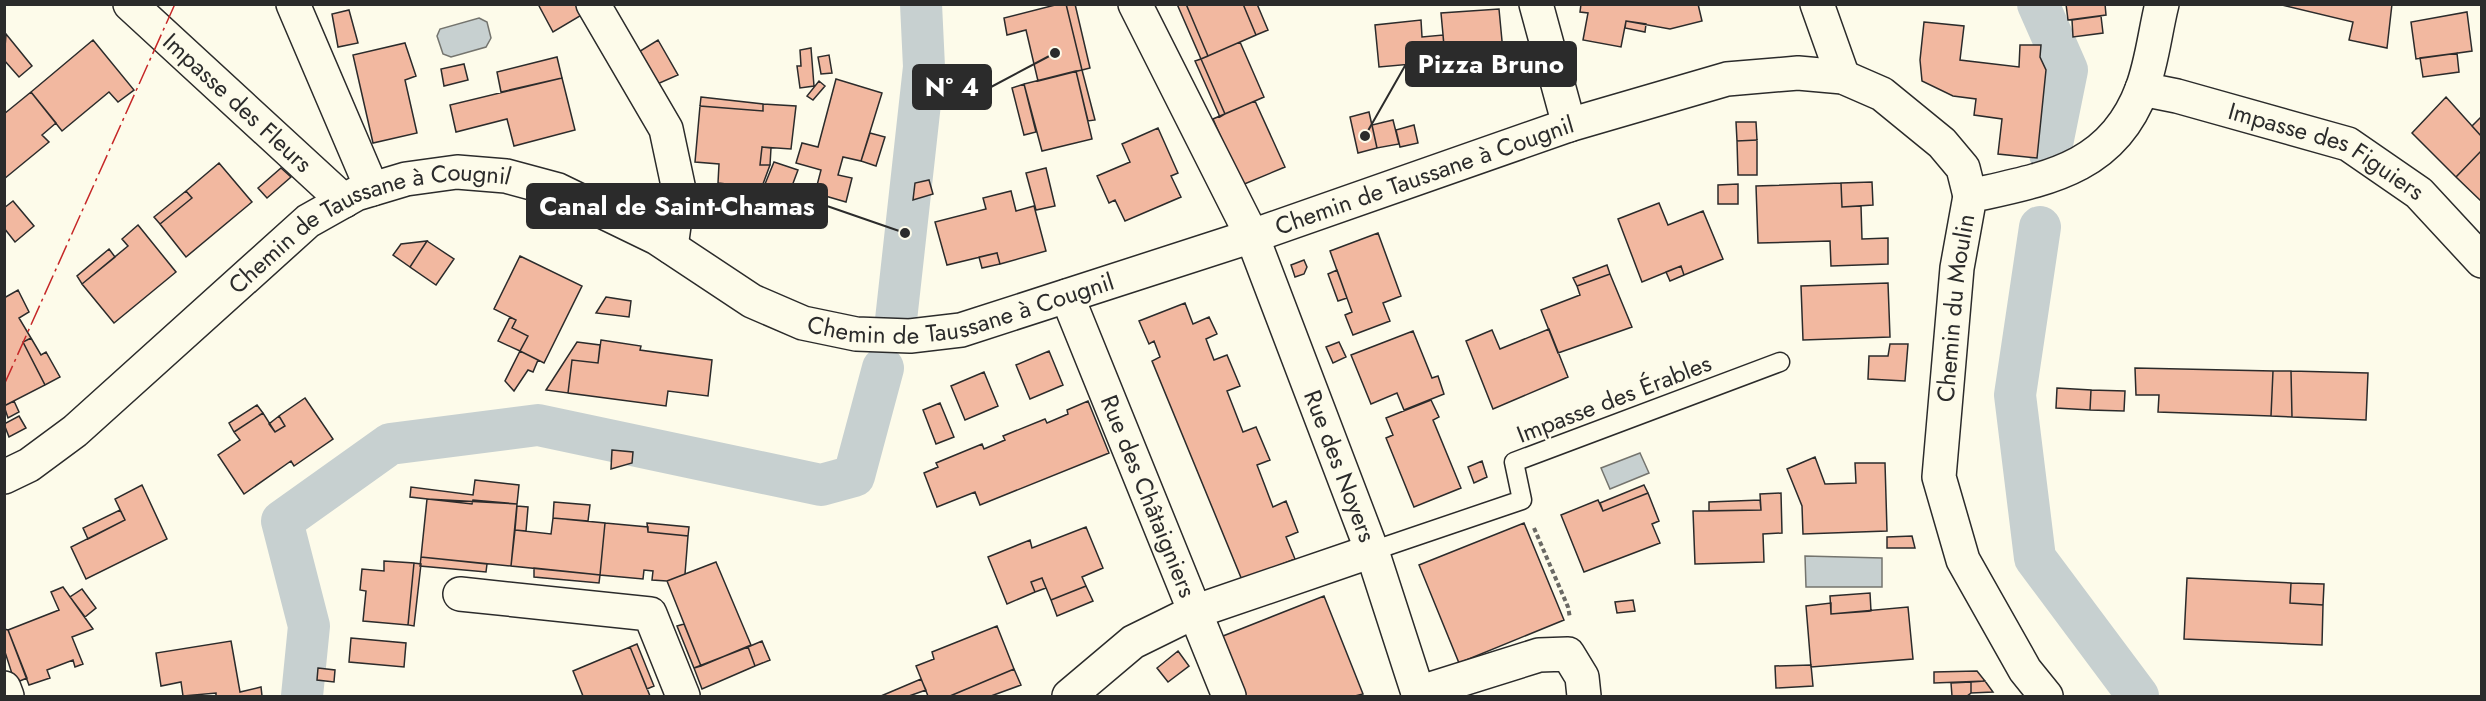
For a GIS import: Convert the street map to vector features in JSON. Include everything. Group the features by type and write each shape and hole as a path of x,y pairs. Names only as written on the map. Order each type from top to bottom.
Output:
{"street":[{"name":"Impasse des Fleurs","path":"130,4 358,195"},
{"path":"293,4 358,195"},
{"path":"593,4 666,129 679,190 671,247"},
{"name":"Rue des Noyers","path":"1135,4 1252,236 1372,551 1419,695"},
{"path":"1536,4 1569,125"},
{"path":"1817,4 1843,77"},
{"name":"Chemin du Moulin","path":"2046,696 2025,670 1963,560 1939,477 1957,268 1970,196 2049,178 2085,162 2115,138 2142,89 2162,4"},
{"name":"Chemin de Taussane à Cougnil","path":"4,477 29,465 75,431 308,221 358,195 406,179 457,172 506,176 558,190 671,247 752,301 803,323 856,334 910,336 962,330 1252,236 1569,125 1727,79 1798,74 1843,77 1882,94 1942,143 1963,168 1970,196"},
{"name":"Impasse des Figuiers","path":"2142,89 2177,96 2348,144 2419,193 2481,261"},
{"name":"Rue des Châtaigniers","path":"1067,296 1229,696"},
{"path":"1069,696 1133,642 1194,612 1372,551"},
{"path":"460,594 650,614 683,696"},
{"path":"1419,695 1539,655 1568,654 1582,677 1584,696"},
{"path":"4,688 7,696"}],"lane":[{"name":"Impasse des Érables","path":"1522,500 1514,462 1780,362"},
{"path":"1372,551 1522,500"}],"path":[{"path":"1522,500 1568,607 1573,635 1568,654"}],"shaded area":[{"path":"479,18 487,22 491,38 486,47 451,57 443,54 437,36 440,29"},
{"path":"1640,453 1649,473 1610,489 1601,468"},
{"path":"1805,556 1882,558 1882,587 1806,587"}],"building":[{"path":"538,4 580,4 585,13 553,32"},
{"path":"1066,4 1082,70 1038,81 1026,30 1007,35 1004,18"},
{"path":"1066,4 1075,4 1090,68 1082,70"},
{"path":"1177,4 1186,4 1208,56 1201,59"},
{"path":"1186,4 1243,4 1256,35 1208,56"},
{"path":"1243,4 1257,4 1268,30 1256,35"},
{"path":"1581,4 1698,4 1702,21 1670,29 1626,21 1621,47 1583,40 1588,13 1580,12"},
{"path":"2066,4 2105,4 2106,15 2068,20"},
{"path":"2278,4 2392,4 2387,48 2349,40 2353,22"},
{"path":"1499,9 1504,62 1446,67 1441,13"},
{"path":"349,10 358,43 338,47 332,14"},
{"path":"2467,12 2472,51 2416,59 2411,22"},
{"path":"2101,16 2103,33 2073,37 2072,20"},
{"path":"1421,20 1422,37 1443,35 1447,81 1425,83 1423,63 1379,67 1375,25"},
{"path":"1626,21 1646,24 1645,32 1625,28"},
{"path":"1924,22 1964,26 1960,60 2019,67 2020,45 2041,45 2040,57 2046,70 2037,158 1998,154 2002,119 1974,115 1976,99 1953,96 1922,81 1920,60"},
{"path":"6,34 32,66 19,77 4,60"},
{"path":"93,40 134,90 118,102 109,92 62,131 31,92"},
{"path":"658,40 678,75 655,85 637,53"},
{"path":"1240,42 1264,97 1225,114 1201,59"},
{"path":"405,43 416,76 405,80 417,133 373,143 353,55"},
{"path":"811,48 814,86 800,88 797,66 801,66 800,50"},
{"path":"2457,53 2459,72 2423,77 2420,58"},
{"path":"829,55 832,73 821,74 818,57"},
{"path":"557,57 562,78 501,92 497,72"},
{"path":"1201,59 1225,114 1220,117 1195,61"},
{"path":"464,64 468,80 444,86 441,69"},
{"path":"1082,70 1095,120 1088,121 1076,71"},
{"path":"1076,71 1092,139 1042,151 1024,84"},
{"path":"562,78 575,130 514,146 507,119 456,132 450,105"},
{"path":"836,79 882,93 861,161 843,157 838,175 852,178 846,202 815,193 821,170 796,163 802,143 818,147"},
{"path":"819,81 825,86 813,100 807,96"},
{"path":"1024,84 1036,132 1024,135 1012,88"},
{"path":"31,92 56,123 42,135 49,142 4,179 4,114"},
{"path":"701,97 763,104 763,111 700,106"},
{"path":"2446,97 2482,137 2482,150 2456,177 2412,133"},
{"path":"1255,101 1285,167 1242,185 1213,119"},
{"path":"763,104 796,106 791,149 762,147 760,165 770,165 763,184 776,205 725,201 726,184 718,183 719,164 695,162 700,106 763,111"},
{"path":"1369,112 1377,148 1358,153 1350,117"},
{"path":"2482,116 2482,137 2472,126"},
{"path":"1393,120 1399,144 1377,148 1372,125"},
{"path":"1736,122 1756,122 1757,140 1737,141"},
{"path":"1414,125 1418,143 1400,147 1396,130"},
{"path":"1158,128 1178,173 1171,176 1181,197 1125,221 1115,200 1109,203 1097,176 1130,162 1122,144"},
{"path":"870,133 885,137 876,166 861,161"},
{"path":"1757,140 1757,175 1738,175 1737,141"},
{"path":"762,147 771,148 770,165 760,165"},
{"path":"2482,150 2482,202 2456,177"},
{"path":"774,162 798,170 789,194 765,184"},
{"path":"219,163 252,202 186,257 160,224 192,198 186,191"},
{"path":"281,168 291,177 267,198 258,188"},
{"path":"1046,168 1055,206 1036,210 1026,173"},
{"path":"929,180 933,194 913,200 915,183"},
{"path":"1872,182 1873,205 1842,207 1841,183"},
{"path":"1841,183 1842,207 1861,206 1862,239 1888,238 1888,264 1831,266 1830,241 1758,243 1756,186"},
{"path":"1738,184 1738,204 1718,204 1718,185"},
{"path":"186,191 192,198 160,224 154,217"},
{"path":"1011,191 1016,211 1034,206 1046,251 1000,264 997,253 947,265 935,222 986,209 983,198"},
{"path":"13,201 34,226 15,242 4,228 4,208"},
{"path":"1659,203 1668,225 1703,211 1723,259 1684,275 1681,266 1642,282 1618,219"},
{"path":"138,225 176,272 114,323 82,284 128,246 122,239"},
{"path":"1378,233 1401,296 1383,303 1390,321 1353,335 1345,315 1352,312 1330,251"},
{"path":"427,241 410,267 393,255 401,244"},
{"path":"427,241 454,259 436,285 410,267"},
{"path":"109,249 115,257 82,284 77,276"},
{"path":"997,253 1000,264 982,268 979,257"},
{"path":"520,256 582,286 544,363 520,351 528,336 512,328 516,320 494,309"},
{"path":"1304,260 1307,267 1304,274 1295,277 1291,265"},
{"path":"1607,265 1610,274 1577,286 1573,278"},
{"path":"1681,266 1684,275 1670,281 1666,272"},
{"path":"1337,270 1347,298 1338,301 1328,274"},
{"path":"1610,274 1632,327 1558,353 1541,310 1580,295 1577,286"},
{"path":"1888,283 1890,337 1803,340 1801,286"},
{"path":"18,290 29,312 19,318 31,338 23,342 45,385 4,406 4,298"},
{"path":"606,297 631,301 629,317 596,313"},
{"path":"1185,303 1193,324 1209,317 1217,334 1206,339 1214,360 1227,355 1240,386 1227,391 1243,432 1256,427 1270,460 1257,465 1273,507 1286,501 1298,532 1286,537 1295,559 1242,580 1152,361 1160,357 1154,341 1149,344 1139,321"},
{"path":"510,317 516,320 512,328 528,336 520,351 498,341"},
{"path":"1549,329 1568,377 1493,409 1466,341 1492,330 1500,349"},
{"path":"1413,331 1432,378 1438,376 1444,394 1404,410 1397,393 1371,404 1351,355"},
{"path":"31,338 41,355 46,352 60,377 45,385 23,342"},
{"path":"601,340 641,346 640,350 712,360 708,396 668,391 666,406 568,393 572,360 598,363"},
{"path":"577,342 600,345 598,363 572,360 568,393 546,390"},
{"path":"1339,342 1346,357 1333,363 1326,347"},
{"path":"1890,344 1908,344 1905,381 1868,379 1869,356 1888,356"},
{"path":"520,351 538,360 533,372 528,370 514,391 505,381"},
{"path":"1049,351 1063,385 1030,399 1016,365"},
{"path":"2135,368 2273,371 2271,416 2158,412 2159,395 2136,395"},
{"path":"2273,371 2291,371 2292,417 2271,416"},
{"path":"2291,371 2368,373 2366,420 2292,417"},
{"path":"984,372 998,406 965,420 951,386"},
{"path":"2057,388 2091,390 2090,410 2056,408"},
{"path":"2091,390 2125,391 2124,411 2090,410"},
{"path":"305,398 333,439 294,466 291,461 244,494 218,455 240,440 234,432 263,413 275,432 285,426 279,416"},
{"path":"1431,400 1439,417 1433,420 1461,488 1414,507 1386,438 1393,435 1386,418"},
{"path":"14,401 19,412 8,418 4,406"},
{"path":"1088,401 1109,453 980,505 975,492 937,507 924,473 938,467 936,463 982,444 984,449 1005,440 1003,436 1045,419 1047,423 1068,414 1067,410"},
{"path":"940,403 954,437 936,444 923,410"},
{"path":"257,405 263,413 234,432 229,423"},
{"path":"19,416 26,428 9,437 4,424"},
{"path":"279,416 285,426 275,432 269,424"},
{"path":"612,450 633,452 632,463 611,469"},
{"path":"1815,457 1825,484 1856,483 1855,463 1885,463 1887,531 1803,534 1802,506 1787,469"},
{"path":"1482,461 1487,477 1474,483 1468,467"},
{"path":"475,480 519,485 517,504 473,500 472,504 410,497 411,487 473,495"},
{"path":"142,485 167,539 86,579 71,547 125,520 115,499"},
{"path":"1644,485 1648,493 1603,511 1600,503"},
{"path":"1648,493 1659,521 1652,524 1660,543 1584,572 1561,515 1598,500 1603,511"},
{"path":"1781,493 1782,533 1763,534 1764,562 1695,564 1693,511 1761,510 1760,494"},
{"path":"427,499 517,504 511,566 421,557"},
{"path":"1760,500 1761,510 1709,511 1709,502"},
{"path":"554,502 590,505 588,521 553,518"},
{"path":"517,506 528,507 526,531 515,530"},
{"path":"120,510 125,520 88,539 83,528"},
{"path":"553,518 605,523 600,575 511,566 515,530 551,534"},
{"path":"605,523 648,527 648,532 688,536 685,574 667,581 652,580 653,571 644,570 643,579 600,575"},
{"path":"647,523 689,527 688,536 648,532"},
{"path":"1524,523 1564,620 1459,663 1419,565"},
{"path":"1086,527 1103,568 1082,577 1086,586 1051,600 1042,578 1031,582 1035,592 1007,604 988,557 1030,540 1032,548"},
{"path":"1912,536 1915,548 1887,548 1887,537"},
{"path":"421,557 487,564 486,572 420,566"},
{"path":"384,561 414,563 408,625 363,621 366,591 360,590 362,569 384,571"},
{"path":"716,562 751,645 701,666 667,581"},
{"path":"414,563 421,564 414,626 408,625"},
{"path":"534,568 600,575 599,583 534,577"},
{"path":"1042,578 1046,588 1035,592 1031,582"},
{"path":"2187,578 2291,583 2290,603 2323,605 2322,645 2184,639"},
{"path":"2291,583 2324,584 2323,605 2290,603"},
{"path":"1086,586 1093,601 1057,616 1051,600"},
{"path":"63,587 93,629 72,637 83,664 75,667 73,660 47,670 50,678 29,685 8,630 59,610 51,592"},
{"path":"82,589 96,608 85,617 70,597"},
{"path":"1870,593 1871,611 1831,614 1830,596"},
{"path":"1324,596 1363,694 1355,696 1241,696 1218,638"},
{"path":"1633,600 1635,611 1617,613 1615,602"},
{"path":"1831,603 1831,614 1908,607 1913,659 1811,667 1806,606"},
{"path":"684,624 701,666 694,668 677,626"},
{"path":"997,626 1014,669 950,696 928,696 916,666 934,659 932,652"},
{"path":"4,629 8,630 27,678 15,683 4,649"},
{"path":"351,638 406,643 404,667 349,662"},
{"path":"231,641 240,692 261,687 262,696 216,696 216,693 183,696 181,682 161,686 156,653"},
{"path":"762,641 770,660 755,666 748,647"},
{"path":"637,644 654,686 647,689 630,647"},
{"path":"630,647 650,696 583,696 573,671"},
{"path":"748,647 755,666 702,689 694,668"},
{"path":"1178,651 1189,666 1168,682 1157,668"},
{"path":"1811,665 1813,686 1776,688 1775,666"},
{"path":"318,668 335,670 334,682 317,680"},
{"path":"1014,669 1021,685 991,696 950,696"},
{"path":"1977,671 1985,681 1934,683 1934,672"},
{"path":"921,679 926,690 909,696 881,696"},
{"path":"1985,681 1993,692 1971,693 1971,682"},
{"path":"1971,682 1971,693 1967,696 1952,696 1951,683"}],"waterway":[{"path":"896,320 924,67 921,4"},
{"path":"2038,4 2067,70 2050,154"},
{"path":"2040,227 2015,395 2035,558 2138,696"},
{"path":"302,696 309,626 282,521 390,444 538,425 821,485 854,476 883,368"}],"power":[{"path":"4,385 175,4"}],"place":[{"name":"N° 4","path":"1055,53"},
{"name":"Pizza Bruno","path":"1365,136"},
{"name":"Canal de Saint-Chamas","path":"905,233"}]}
